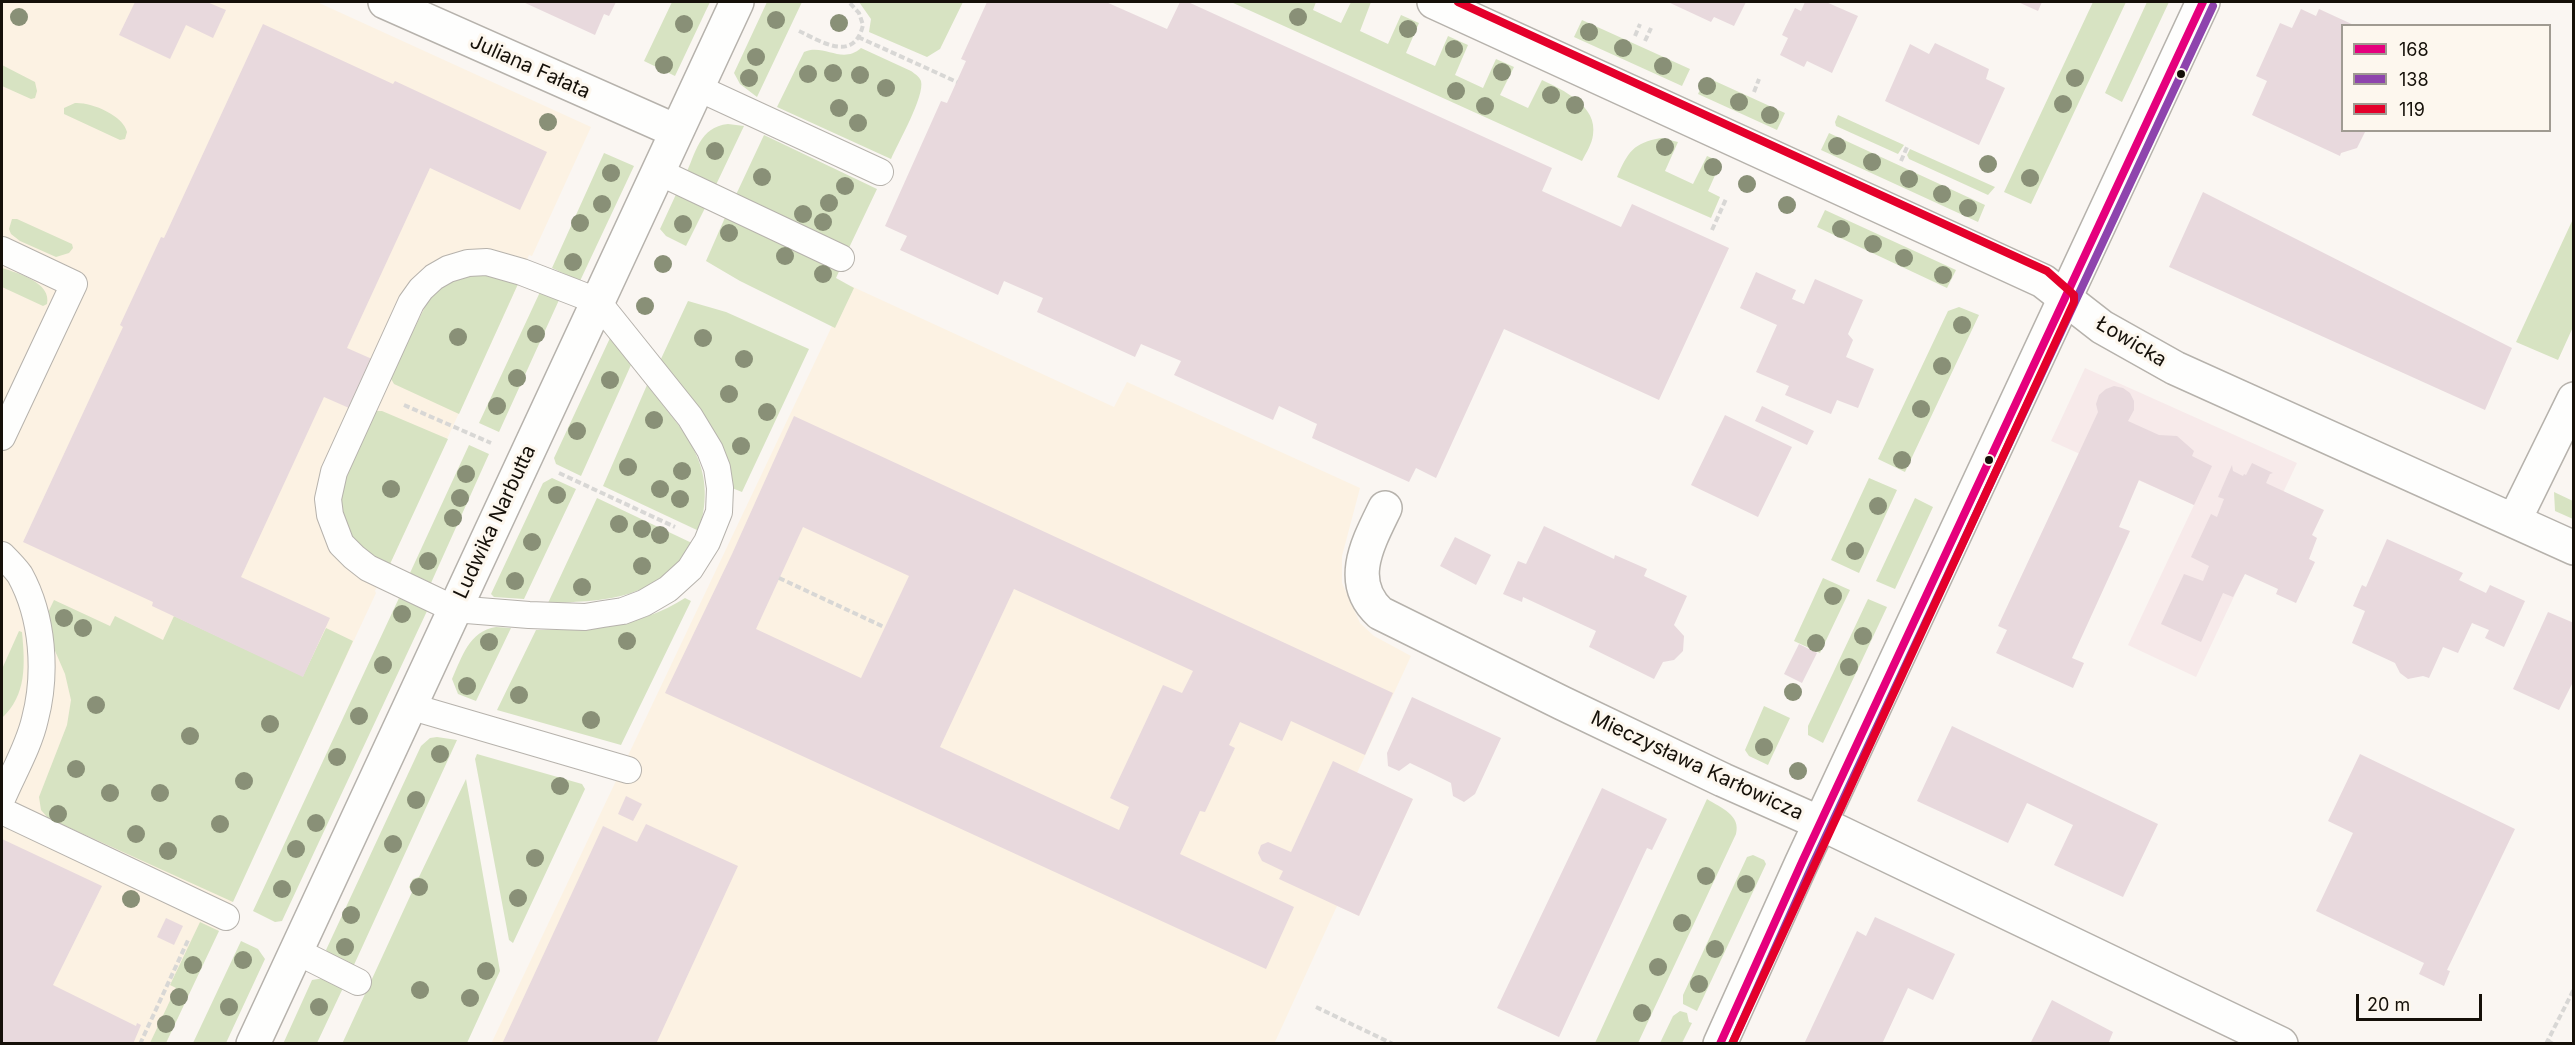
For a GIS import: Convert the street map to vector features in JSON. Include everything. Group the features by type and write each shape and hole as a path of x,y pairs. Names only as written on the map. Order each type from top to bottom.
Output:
{"street":[{"name":"Juliana Fałata","path":"385,2 676,131"},
{"name":"Ludwika Narbutta","path":"254,1044 736,2"},
{"name":"Łowicka","path":"1434,2 2043,281 2102,327 2175,368 2574,548"},
{"path":"1720,1044 1820,823 2203,2"},
{"path":"2514,521 2574,399"},
{"name":"Mieczysława Karłowicza","path":"1385,508 1369,542 1363,566 1362,587 1368,602 1380,613 1691,765 1820,823 2281,1044"}],"lane":[{"path":"696,87 880,172"},
{"path":"657,171 841,258"},
{"path":"2,250 74,284 2,437"},
{"path":"487,262 505,266 597,301 676,398 710,450 717,468 720,488 718,512 707,542 690,569 668,589 644,603 623,611 585,617 454,609 368,568 341,544 333,528 328,499 330,485 411,303 434,277 448,269 468,263 487,262"},
{"path":"2,555 19,573 30,596 38,626 41,659 40,692 35,721 2,799"},
{"path":"409,706 628,770"},
{"path":"2,812 226,917"},
{"path":"296,951 358,982"}],"path":[{"path":"799,31 837,47 848,46 858,37 863,25 860,13 849,2"},
{"path":"1635,36 1640,24"},
{"path":"1645,41 1651,28"},
{"path":"858,37 957,82"},
{"path":"1754,92 1759,79"},
{"path":"1901,161 1907,147"},
{"path":"1712,230 1726,199"},
{"path":"372,391 495,444"},
{"path":"558,473 707,542"},
{"path":"779,578 884,627"},
{"path":"140,1044 190,936"},
{"path":"2553,1044 2547,1042 2574,989"},
{"path":"1316,1007 1393,1044"}],"shaded area":[{"path":"2,2 317,2 591,127 532,256 529,255 518,284 390,564 387,564 376,593 166,1043 2,1044"},
{"path":"851,286 1114,407 1127,382 1360,488 1342,556 1342,583 1360,623 1374,636 1411,656 1357,773 1413,799 1359,916 1337,906 1275,1042 491,1044"},
{"path":"2085,368 2297,463 2196,677 2128,645 2194,505 2051,441"}],"green space":[{"path":"672,2 710,2 675,76 644,61"},
{"path":"767,2 802,2 757,97 740,84 734,73"},
{"path":"859,2 963,2 940,49 927,57 869,32 871,19"},
{"path":"1231,2 1316,2 1313,10 1341,23 1351,2 1371,2 1360,31 1388,44 1401,15 1419,23 1406,53 1435,66 1448,36 1468,45 1455,75 1483,88 1496,59 1514,67 1500,95 1528,108 1542,80 1569,94 1585,107 1590,116 1593,135 1590,145 1582,161"},
{"path":"2093,2 2126,2 2031,204 2004,192"},
{"path":"2147,2 2169,2 2122,102 2105,93"},
{"path":"1582,20 1690,69 1682,86 1574,37"},
{"path":"861,48 911,71 921,81 915,108 891,159 777,107 804,52 819,50 847,55"},
{"path":"2,65 35,82 37,91 35,98 31,99 2,86"},
{"path":"1706,77 1785,113 1777,130 1698,94"},
{"path":"75,103 97,107 113,115 127,132 125,139 120,140 64,114 64,108"},
{"path":"1838,115 1904,145 1898,154 1836,126"},
{"path":"728,124 744,126 714,189 685,176 700,142 711,130"},
{"path":"1829,133 1985,205 1978,222 1821,150"},
{"path":"764,135 877,189 847,252 734,199"},
{"path":"1661,138 1678,142 1665,171 1693,184 1707,156 1721,162 1708,191 1720,197 1711,218 1617,177 1633,150 1644,143"},
{"path":"1910,149 1995,187 1988,195 1909,159 1907,155"},
{"path":"604,153 634,166 580,281 552,268"},
{"path":"678,190 707,204 686,246 666,236 660,229"},
{"path":"1825,210 1956,270 1947,288 1817,227"},
{"path":"727,213 841,267 836,278 854,288 835,328 740,281 706,261"},
{"path":"12,219 17,219 72,244 73,248 69,253 56,257 20,241 11,234 9,229"},
{"path":"2573,219 2573,327 2558,360 2516,342"},
{"path":"2,268 25,276 39,285 47,297 47,304 43,306 2,287"},
{"path":"470,274 484,274 518,284 459,414 394,384 390,377 430,297 441,286"},
{"path":"540,292 559,300 499,432 479,423"},
{"path":"688,301 726,312 809,349 742,492 732,488 724,453 706,420 660,361"},
{"path":"1959,307 1979,315 1905,472 1878,459 1948,311"},
{"path":"610,338 631,365 581,476 556,464 554,458"},
{"path":"647,385 674,419 695,451 705,487 704,508 699,531 603,486"},
{"path":"375,411 382,411 448,439 390,564 364,549 349,532 341,515 340,496 345,477"},
{"path":"469,445 489,454 431,583 410,573"},
{"path":"552,478 576,489 524,599 494,597 491,594 543,483"},
{"path":"1869,478 1897,490 1859,573 1831,560"},
{"path":"2554,492 2573,501 2573,519 2555,511"},
{"path":"597,498 694,544 664,576 630,593 592,601 548,603"},
{"path":"1915,498 1933,507 1895,589 1876,581"},
{"path":"1823,578 1850,590 1820,653 1794,641"},
{"path":"399,598 427,611 282,921 275,922 253,911"},
{"path":"685,598 691,601 621,745 497,710 536,630 613,625 649,616"},
{"path":"1868,599 1887,607 1823,743 1808,735 1808,726"},
{"path":"54,600 110,626 115,616 163,640 174,616 303,676 326,628 353,641 233,902 48,818 41,810 39,797 67,725 71,700 65,674 43,623"},
{"path":"496,627 511,628 476,701 458,694 452,679 463,654 479,634"},
{"path":"19,631 22,632 24,667 20,689 10,709 2,718 2,669"},
{"path":"1764,706 1790,718 1768,765 1749,756 1745,750"},
{"path":"430,738 457,740 353,967 326,950 421,746"},
{"path":"477,754 582,784 585,789 513,943 509,940 475,759"},
{"path":"466,779 500,971 467,1043 342,1044 412,892 409,887 413,879 419,877"},
{"path":"1707,799 1733,817 1737,827 1736,834 1638,1043 1595,1043"},
{"path":"1753,855 1764,860 1766,864 1697,1011 1683,1004 1683,995 1747,857"},
{"path":"200,922 219,931 166,1043 150,1043 176,988 170,985"},
{"path":"241,941 258,949 265,959 226,1043 193,1043"},
{"path":"324,978 343,988 317,1043 283,1044 312,980"},
{"path":"1680,1011 1687,1013 1689,1022 1692,1023 1682,1043 1660,1043 1673,1016"}],"building":[{"path":"135,2 207,2 226,10 213,38 186,25 170,59 119,35"},
{"path":"523,2 616,2 609,16 604,14 595,35"},
{"path":"987,2 1106,2 1167,29 1180,2 1188,2 1552,168 1542,191 1621,227 1632,204 1729,248 1659,400 1504,329 1436,478 1416,468 1409,482 1312,438 1317,424 1279,406 1273,420 1174,375 1181,361 1141,344 1135,357 1037,312 1043,298 1004,281 998,295 900,250 907,236 885,226 941,101 947,103 966,61 961,59"},
{"path":"1668,2 1746,2 1734,26 1714,17 1711,22"},
{"path":"1805,2 1826,2 1858,16 1832,73 1807,61 1804,67 1780,55 1788,38 1782,35 1795,8 1801,11"},
{"path":"2018,2 2042,2 2038,11"},
{"path":"2301,9 2316,16 2319,9 2352,24 2341,24 2341,132 2365,132 2357,148 2341,153 2340,156 2252,115 2267,81 2256,76 2280,23 2292,28"},
{"path":"263,24 393,84 395,81 547,152 520,210 430,168 347,348 372,359 349,408 324,397 241,577 330,618 303,677 152,606 153,602 23,542 123,327 120,325 161,237 164,238"},
{"path":"1935,43 1989,69 1986,79 2005,88 1979,145 1885,101 1910,44 1929,54"},
{"path":"2203,192 2512,348 2485,410 2169,267"},
{"path":"1756,272 1796,290 1792,299 1804,304 1815,279 1863,300 1848,334 1853,340 1846,357 1874,369 1858,408 1837,400 1831,414 1785,395 1789,386 1756,372 1777,325 1740,308"},
{"path":"2114,386 2130,393 2134,401 2134,410 2128,421 2159,435 2177,436 2194,451 2192,456 2212,466 2194,505 2139,480 2119,527 2130,531 2072,658 2084,663 2073,688 1996,653 2007,630 1998,626 2098,412 2096,404 2099,395"},
{"path":"1762,406 1814,431 1807,445 1755,421"},
{"path":"1725,415 1792,447 1758,517 1691,485"},
{"path":"794,416 1393,693 1365,755 1291,721 1282,741 1240,722 1229,745 1235,748 1205,812 1200,811 1180,854 1294,907 1266,969 665,693 732,554","holes":["803,527 909,576 861,678 756,629","1014,589 1193,671 1182,693 1163,685 1110,798 1129,807 1119,830 940,747"]},
{"path":"2252,463 2273,473 2270,474 2266,483 2324,510 2312,535 2317,538 2309,559 2315,562 2296,603 2276,594 2278,589 2245,574 2233,597 2223,593 2201,642 2161,624 2184,574 2203,581 2209,566 2191,557 2211,514 2217,517 2224,499 2218,497 2232,465 2233,471 2243,476 2246,475"},
{"path":"1544,526 1614,559 1615,555 1647,569 1644,576 1687,596 1674,625 1684,636 1683,651 1674,660 1663,662 1654,679 1589,647 1596,631 1523,597 1522,602 1503,594 1518,561 1526,564"},
{"path":"1455,537 1491,555 1476,585 1440,566"},
{"path":"2387,539 2463,573 2459,580 2486,593 2490,585 2525,601 2504,647 2485,638 2489,630 2472,623 2458,653 2443,647 2429,678 2423,676 2408,679 2400,673 2395,663 2352,643 2365,611 2353,606 2362,585 2366,587"},
{"path":"2548,612 2574,623 2574,680 2559,710 2513,689"},
{"path":"1799,644 1817,653 1802,683 1784,674"},
{"path":"1412,697 1501,738 1475,794 1464,802 1453,796 1451,783 1410,763 1399,771 1388,766 1387,753"},
{"path":"1952,726 2158,824 2123,897 2054,865 2073,825 2027,803 2008,843 1917,801"},
{"path":"2360,754 2515,829 2447,970 2450,971 2444,986 2419,974 2424,963 2316,911 2353,833 2328,821"},
{"path":"1333,761 1413,799 1359,916 1279,879 1283,871 1262,861 1258,853 1261,845 1268,842 1291,852"},
{"path":"1602,788 1667,819 1652,850 1647,848 1559,1037 1497,1008"},
{"path":"626,796 642,804 633,821 618,814"},
{"path":"646,824 738,866 656,1044 502,1044 603,826 637,842"},
{"path":"2,839 102,886 53,985 136,1026 137,1023 141,1025 133,1044 2,1044"},
{"path":"1875,917 1955,954 1933,1000 1908,988 1882,1044 1804,1044 1857,931 1866,936"},
{"path":"166,918 183,926 174,945 157,937"},
{"path":"2052,1000 2113,1032 2108,1044 2030,1044"}],"transit line":[{"name":"119","path":"1458,2 2047,271 2074,295 2074,302 1732,1044"},
{"name":"168","path":"1720,1044 1802,862 2203,2"},
{"name":"138","path":"1732,1044 1812,866 2213,6"}]}
